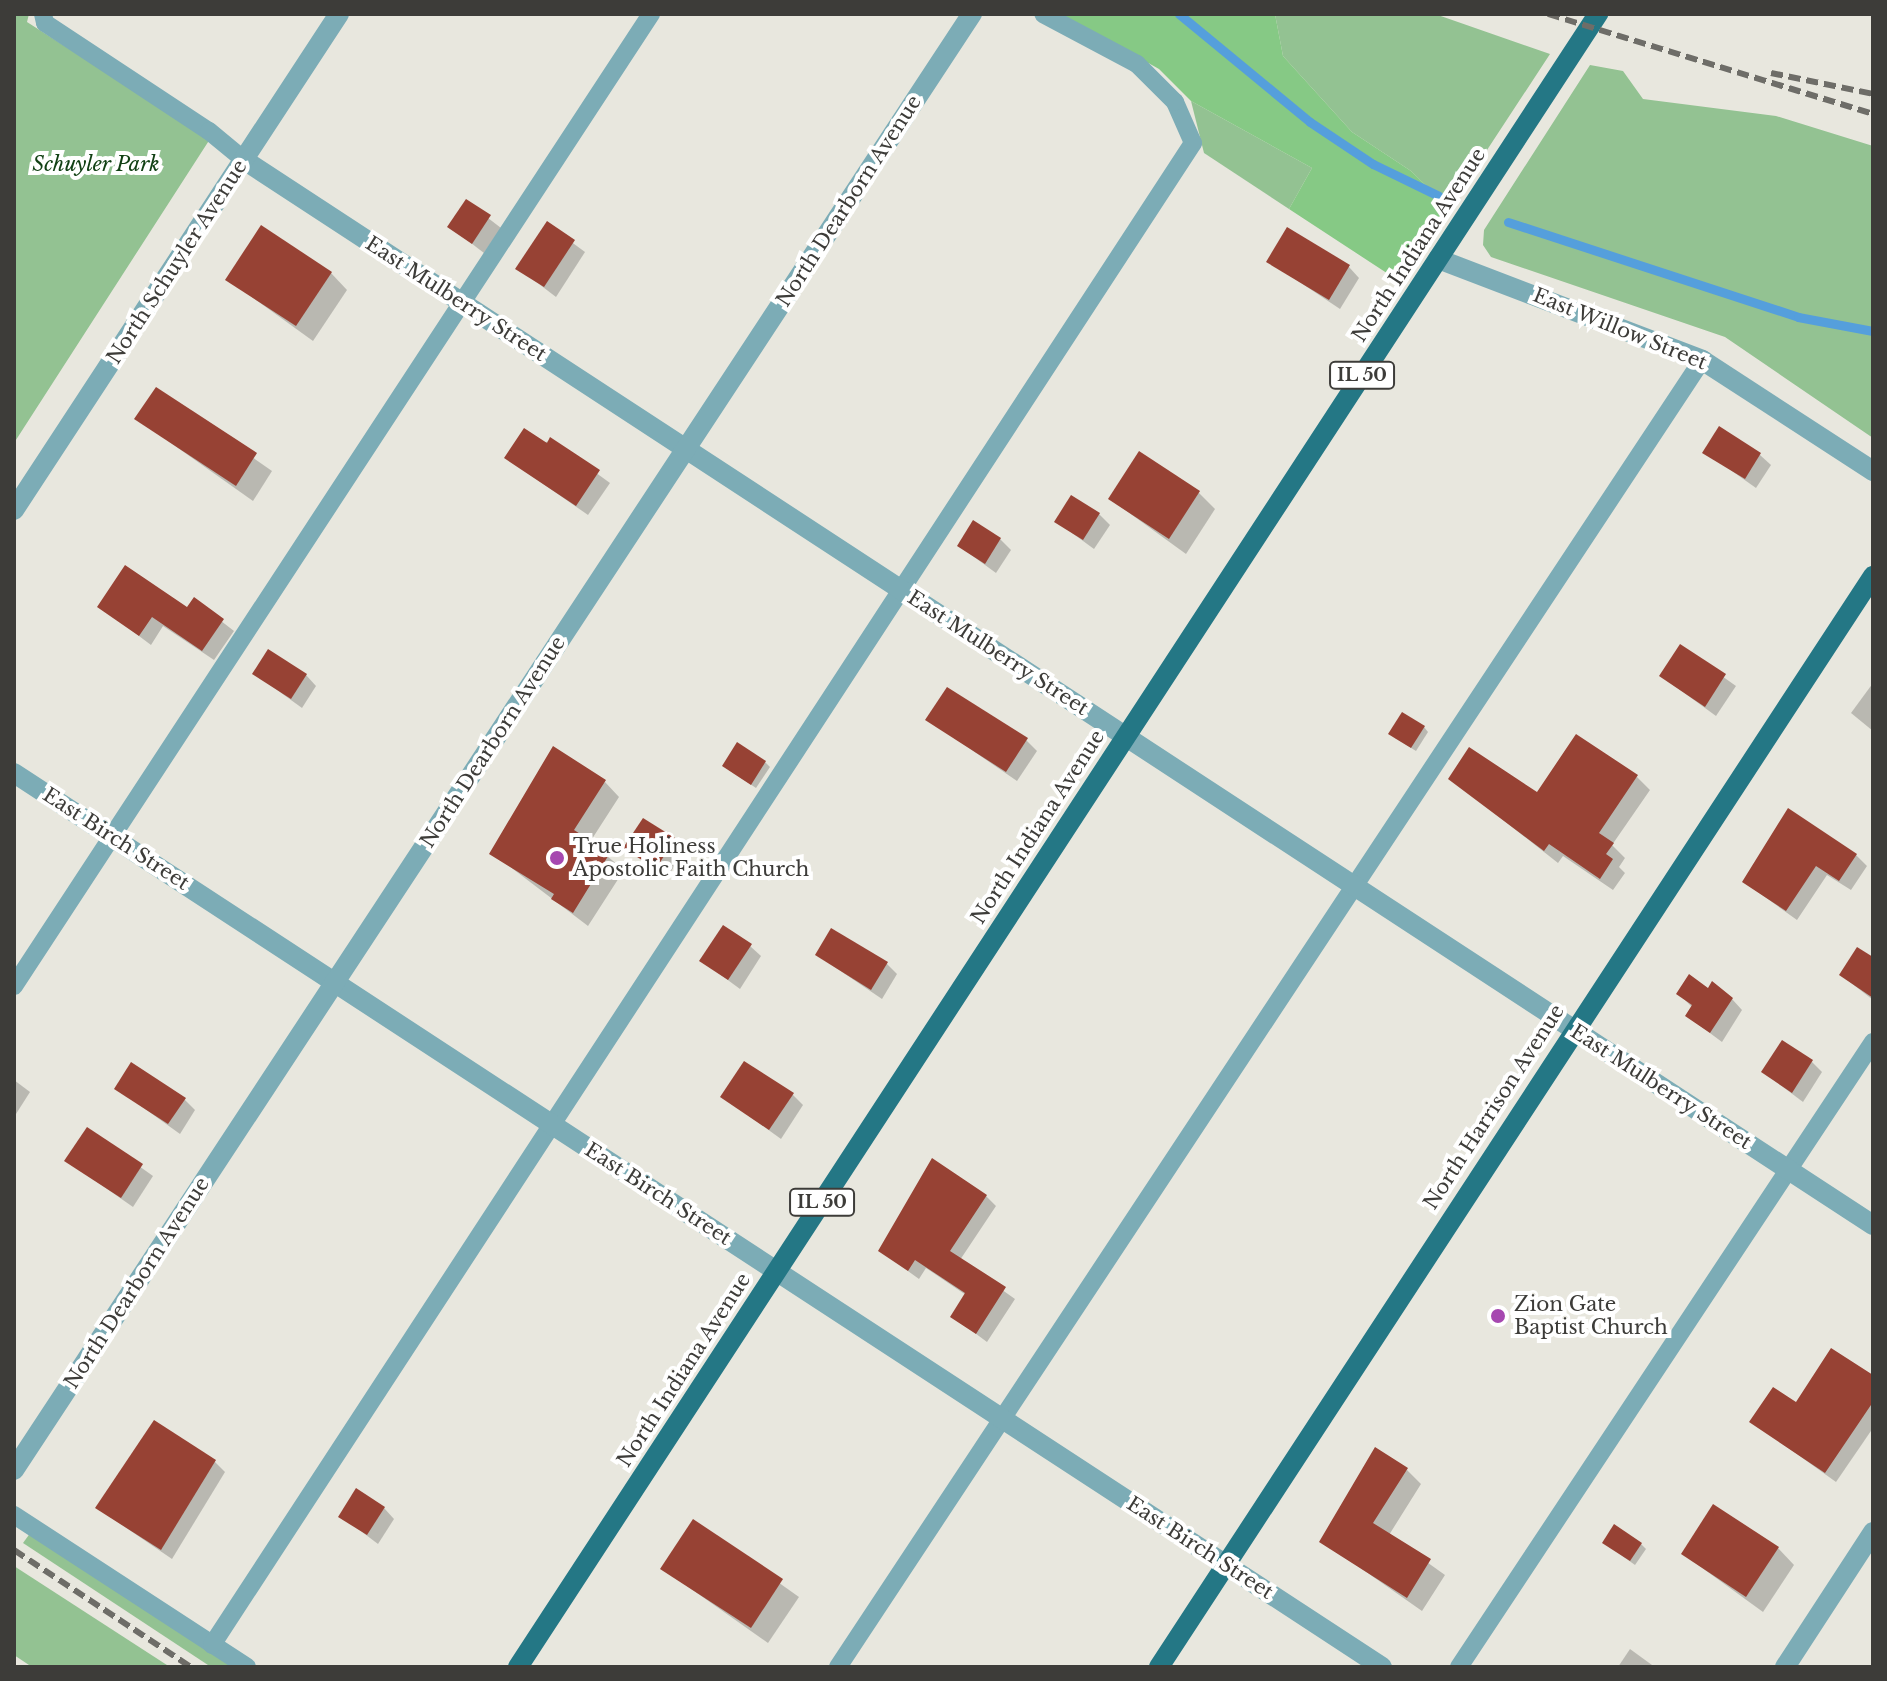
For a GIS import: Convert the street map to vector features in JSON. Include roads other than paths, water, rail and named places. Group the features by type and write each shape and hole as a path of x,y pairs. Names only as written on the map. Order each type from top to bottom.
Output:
{"main road":[{"name":"North Indiana Avenue","path":"518,1667 1598,14"},
{"name":"North Harrison Avenue","path":"1159,1667 1573,1029 1873,576"}],"street":[{"name":"North Schuyler Avenue","path":"14,510 339,14"},
{"name":"North Dearborn Avenue","path":"14,1470 972,14"},
{"name":"East Mulberry Street","path":"244,160 1873,1225"},
{"name":"East Willow Street","path":"1438,259 1702,360 1873,471"},
{"name":"East Birch Street","path":"14,773 1382,1667"},
{"path":"1785,1667 1873,1532"}],"lane":[{"path":"43,14 45,23 209,131 244,160"},
{"path":"14,986 651,14"},
{"path":"212,1645 1193,143 1175,102 1137,64 1043,14"},
{"path":"838,1667 1702,360"},
{"path":"1459,1667 1873,1042"},
{"path":"14,1515 247,1667"}],"waterway":[{"path":"1179,14 1310,122 1373,164 1439,196"},
{"path":"1508,222 1798,317 1873,331"}],"railway":[{"path":"1548,14 1873,114"},
{"path":"1771,73 1873,94"},
{"path":"14,1550 191,1667"}],"place":[{"name":"True Holiness Apostolic Faith Church","path":"557,858"},
{"name":"Zion Gate Baptist Church","path":"1498,1316"}],"park label":[{"name":"Schuyler Park","path":"96,164"}]}
